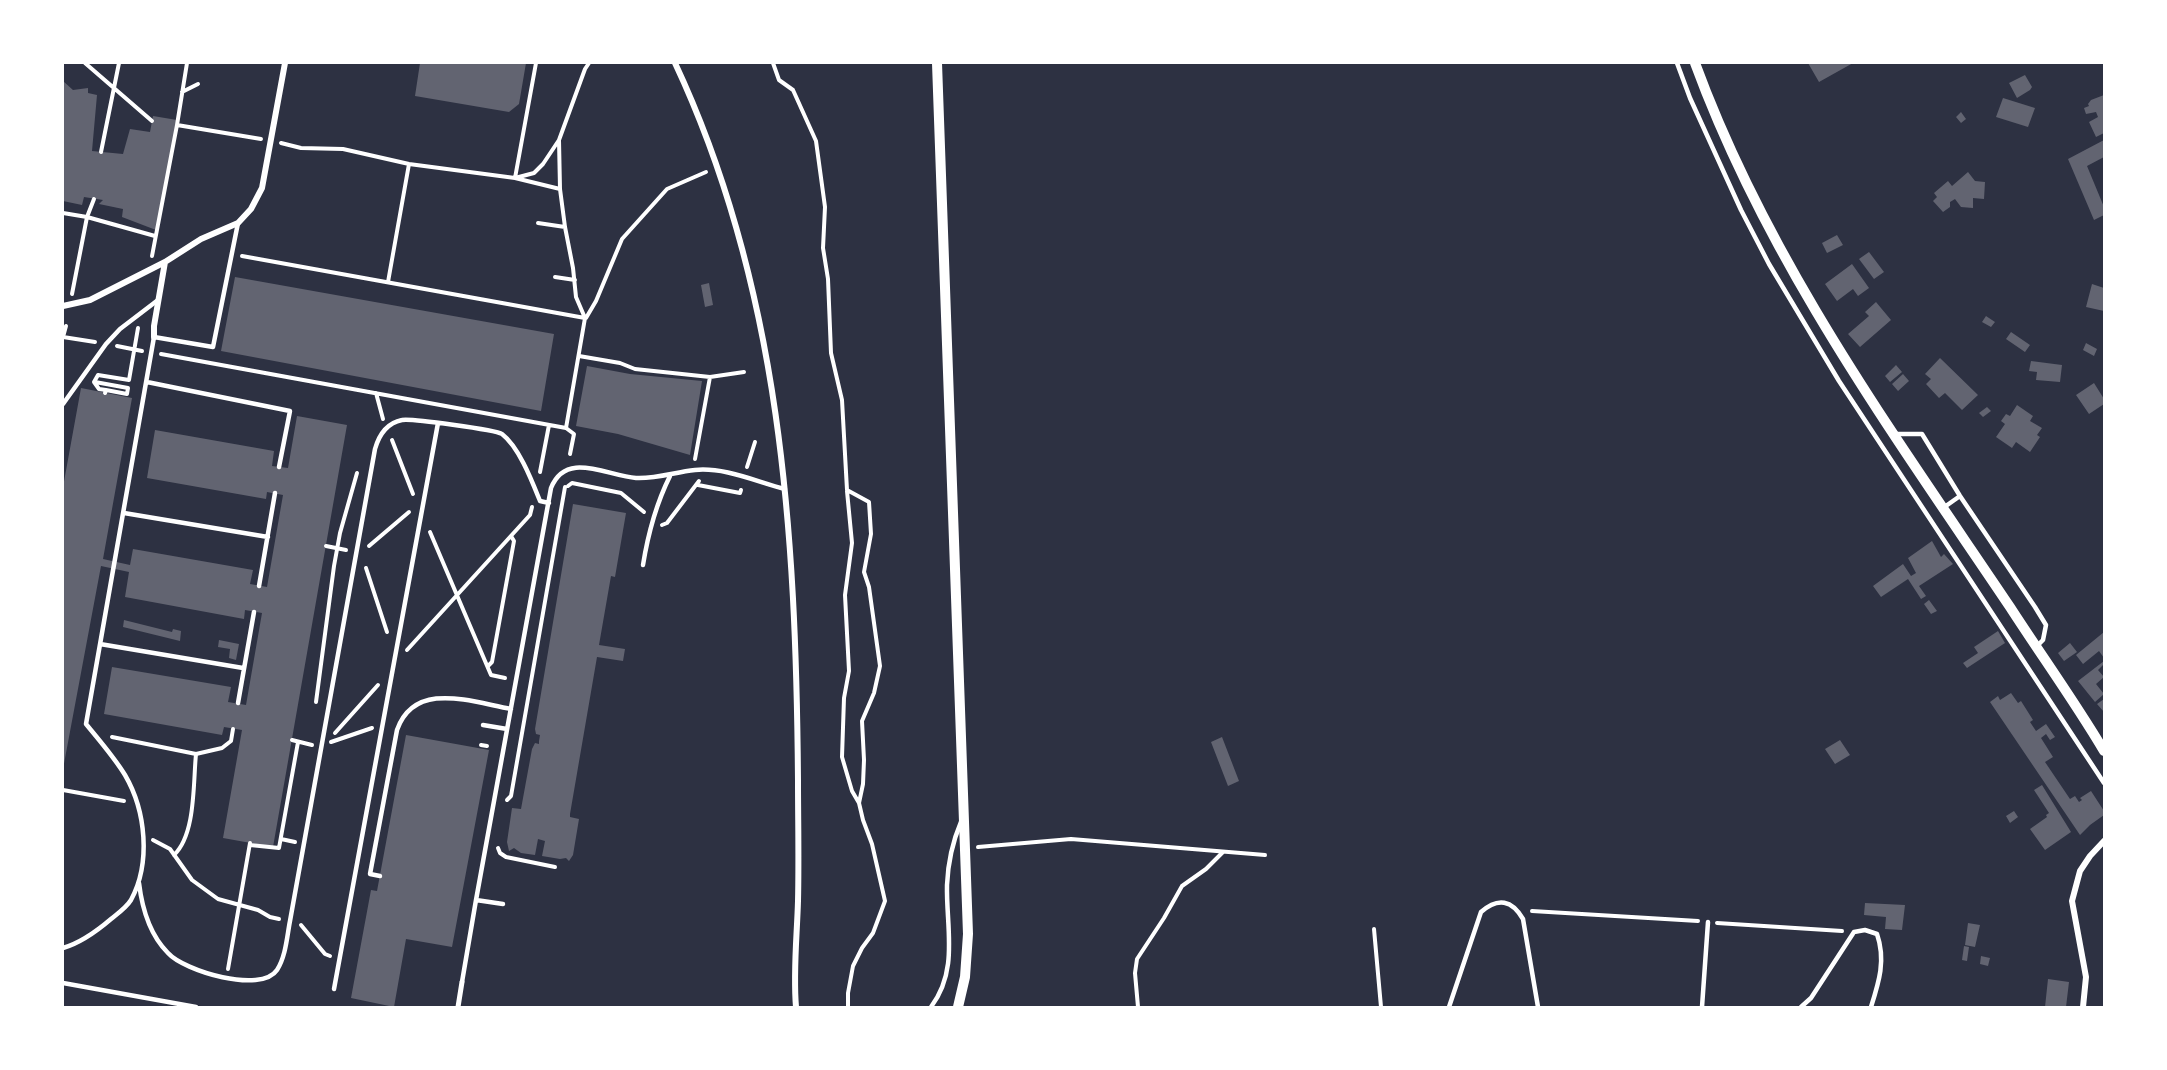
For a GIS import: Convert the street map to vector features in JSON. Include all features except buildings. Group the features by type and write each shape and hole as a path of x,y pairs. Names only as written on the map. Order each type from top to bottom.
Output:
{"street":[{"path":"63,306 90,300 165,262 201,239 238,223 251,209 262,188 285,63"},
{"path":"675,63 699,117 734,218 761,326 779,427 794,630 798,731 799,879 796,1007"},
{"path":"937,63 968,934 963,988 958,1007"},
{"path":"1695,63 1712,111 1775,240 1856,377 2104,751"},
{"path":"154,337 165,262"},
{"path":"2083,1007 2086,977 2072,901 2080,871 2104,841"},
{"path":"458,1007 462,982"},
{"path":"950,1007 963,988"}],"lane":[{"path":"1677,63 1690,98 1741,210 1786,294 1839,381 2104,783"},
{"path":"63,948 104,926 129,903 139,882 144,855 144,839 136,803 126,776 86,724 154,337 213,347 238,223"},
{"path":"63,404 106,344 120,329 158,300"},
{"path":"147,382 290,411 279,467"},
{"path":"139,882 142,904 152,931 167,953 176,961 200,972 248,981 269,978 277,970 284,954 375,449 382,433 402,419 500,432 514,446 540,501 549,503"},
{"path":"334,989 438,423"},
{"path":"1893,434 1922,434 1960,496 2046,625 2043,640 2036,647"},
{"path":"462,982 555,476 567,469 581,466 634,478 670,476 696,470 730,473 785,489"},
{"path":"643,565 648,534 660,496 670,476"},
{"path":"259,586 275,493"},
{"path":"1943,507 1960,496"},
{"path":"124,513 268,537"},
{"path":"238,704 254,612"},
{"path":"100,644 243,668"},
{"path":"380,876 370,874 401,717 410,707 423,700 442,697 511,709"},
{"path":"483,725 507,729"},
{"path":"931,1007 936,1001 948,970 950,938 948,867 952,843 964,814"},
{"path":"476,900 503,904"},
{"path":"1449,1007 1481,912 1490,904 1501,902 1518,910 1523,919 1538,1007"},
{"path":"1702,1007 1708,922"},
{"path":"1801,1007 1811,998 1854,932 1865,930 1877,934 1882,948 1880,981 1871,1007"},
{"path":"63,983 196,1007"}],"path":[{"path":"86,63 152,121"},
{"path":"101,152 119,63"},
{"path":"187,63 177,125 261,139"},
{"path":"515,178 536,63"},
{"path":"515,178 534,173 560,140 589,63"},
{"path":"773,63 779,80 793,90 816,141 825,207 823,248 828,279 831,353 842,400 852,543 845,595 849,671 844,698 842,757 872,844 885,901 873,933 853,966 848,1007"},
{"path":"182,92 198,84"},
{"path":"560,140 560,189 565,227 576,297 585,318"},
{"path":"279,143 301,148 344,149 410,164 515,178 560,189"},
{"path":"388,282 410,164"},
{"path":"566,428 585,318 596,301 622,239 667,189 717,169"},
{"path":"72,294 87,217 94,198"},
{"path":"63,213 87,217 156,236"},
{"path":"538,223 565,227"},
{"path":"231,254 585,318"},
{"path":"555,277 575,280"},
{"path":"63,337 66,326"},
{"path":"151,353 566,428 574,434 570,454"},
{"path":"579,356 620,363 635,369 710,377 744,372"},
{"path":"695,460 710,377"},
{"path":"94,382 128,388 127,394 99,389"},
{"path":"376,393 381,418"},
{"path":"539,480 549,425"},
{"path":"391,438 418,505"},
{"path":"747,468 756,442"},
{"path":"315,708 337,548 359,465"},
{"path":"503,804 511,796 565,481"},
{"path":"565,488 572,483 621,492 648,515"},
{"path":"658,524 667,523 698,483 740,494 741,490"},
{"path":"847,490 869,502 871,534 864,572 869,587 880,666 874,693 862,721 864,760 859,804"},
{"path":"402,653 410,648 530,515 533,503"},
{"path":"363,552 410,512"},
{"path":"426,523 491,675 510,679"},
{"path":"488,666 492,662 514,541 511,536"},
{"path":"326,546 337,548"},
{"path":"365,565 387,633"},
{"path":"377,726 328,743 386,677"},
{"path":"94,734 196,754 222,747 231,741 233,729"},
{"path":"292,740 312,745"},
{"path":"227,977 250,844 279,849 298,742"},
{"path":"482,745 487,746"},
{"path":"174,855 183,846 191,816 196,754"},
{"path":"63,790 136,803"},
{"path":"144,839 153,839 170,849 192,880 218,899 258,910 270,917 300,924 325,954 340,959"},
{"path":"966,849 1071,839 1265,855"},
{"path":"498,846 500,853 506,857 555,867"},
{"path":"1138,1007 1135,973 1137,959 1182,886 1206,869 1223,852"},
{"path":"1518,910 1854,932"},
{"path":"1374,929 1381,1007"}]}
